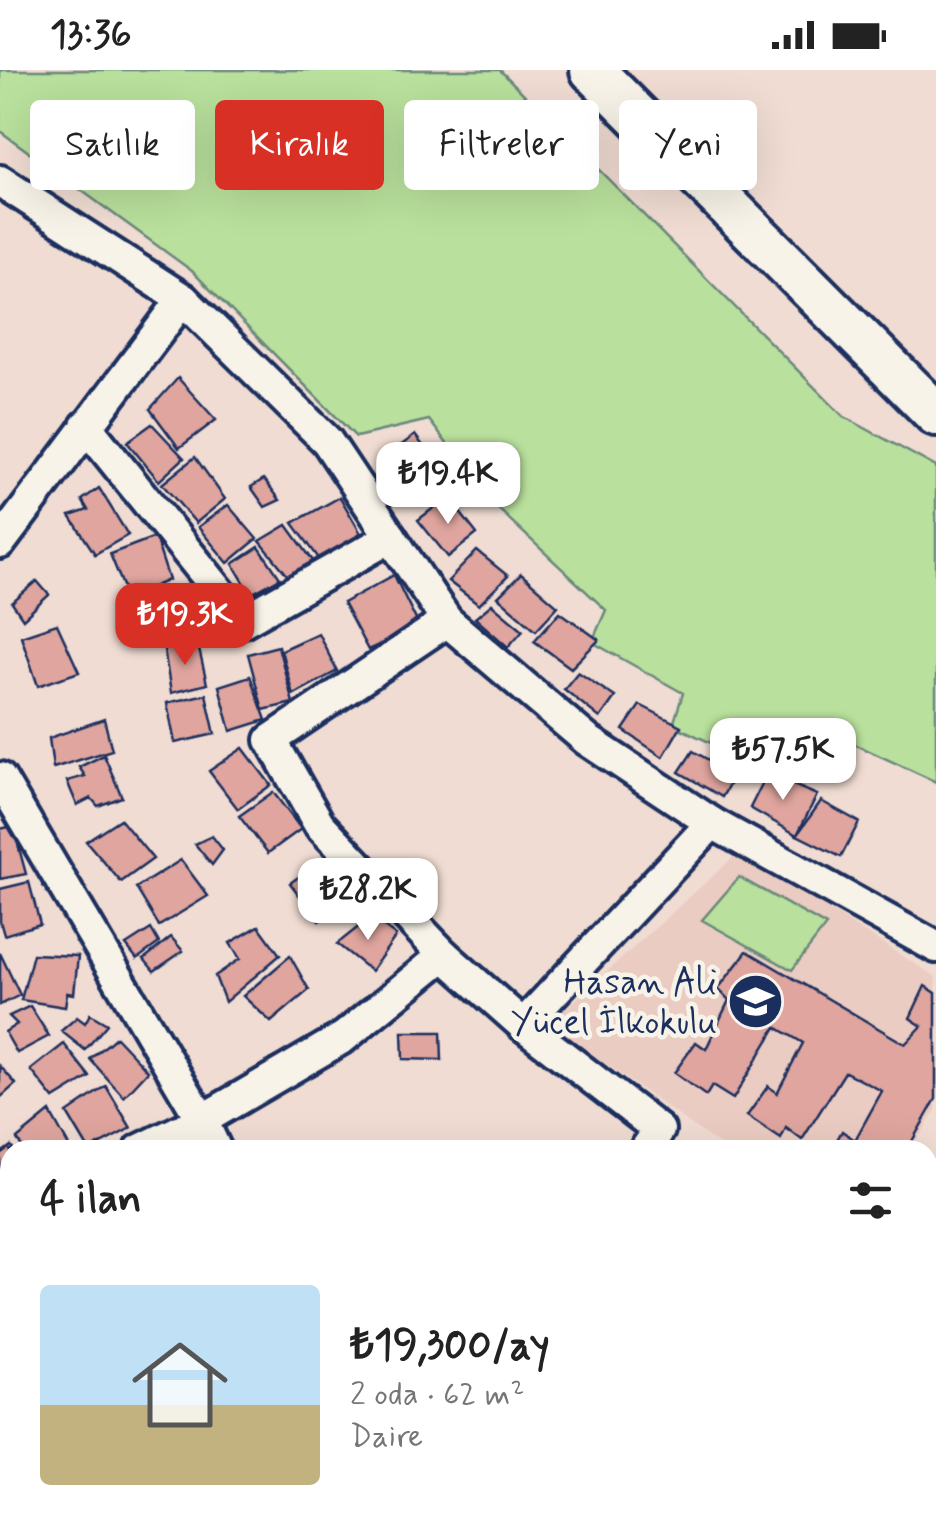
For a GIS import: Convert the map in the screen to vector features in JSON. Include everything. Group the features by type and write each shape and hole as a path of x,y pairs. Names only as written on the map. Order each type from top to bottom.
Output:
{"main road":[{"path":"592,70 936,414"}],"street":[{"path":"0,181 182,299 327,441 446,620 587,740 712,823 936,947"},
{"path":"0,543 182,299"},
{"path":"86,426 243,621 391,538"},
{"path":"446,620 271,740 320,824 444,955 523,1025 659,1130 652,1140"},
{"path":"0,778 211,1140"},
{"path":"523,1025 712,823"},
{"path":"161,1140 344,1037 444,955"}],"shaded area":[{"name":"Hasan Ali Yücel İlkokulu","path":"738,853 936,977 936,1110 916,1140 713,1140 549,1024"}],"green space":[{"path":"0,70 500,70 530,100 404,100 404,190 599,190 599,170 843,416 936,467 936,782 805,721 760,766 673,725 683,693 592,642 606,610 492,503 429,420 356,437 192,271 81,190 195,190 195,100 30,100 30,153 0,131"},
{"path":"739,877 826,926 792,970 702,920"}],"building":[{"path":"178,378 216,420 179,448 150,409"},
{"path":"152,424 184,458 159,481 127,442"},
{"path":"415,435 441,470 408,492 383,459"},
{"path":"195,457 225,499 196,523 162,484"},
{"path":"264,479 280,500 265,507 251,487"},
{"path":"99,488 128,535 95,554 70,516 88,510 82,500"},
{"path":"340,497 364,539 320,560 293,523"},
{"path":"448,497 477,534 448,557 418,520"},
{"path":"228,505 257,539 228,563 198,527"},
{"path":"287,525 316,565 293,582 260,541"},
{"path":"155,537 169,580 128,598 110,554"},
{"path":"259,547 280,578 251,594 233,564"},
{"path":"477,551 508,576 479,605 448,581"},
{"path":"521,574 558,606 536,630 498,597"},
{"path":"394,575 419,626 368,650 343,603"},
{"path":"37,581 49,595 23,619 12,603"},
{"path":"182,587 200,628 152,646 136,603"},
{"path":"492,604 523,630 508,647 475,618"},
{"path":"560,612 599,640 571,668 534,641"},
{"path":"57,624 79,672 38,686 21,636"},
{"path":"318,633 337,671 293,695 281,650"},
{"path":"198,645 207,684 171,693 164,649"},
{"path":"278,646 293,703 263,710 248,654"},
{"path":"578,672 615,697 600,718 564,689"},
{"path":"250,676 266,720 231,731 219,686"},
{"path":"206,694 215,734 175,743 167,703"},
{"path":"640,705 681,726 663,757 623,730"},
{"path":"104,719 112,750 53,768 49,738"},
{"path":"243,748 271,785 238,809 209,771"},
{"path":"693,751 735,775 722,797 679,772"},
{"path":"104,755 122,797 98,806 91,798 77,805 67,781 85,776 79,767"},
{"path":"767,774 817,795 797,835 750,808"},
{"path":"273,792 301,829 268,853 239,816"},
{"path":"821,801 859,822 841,857 797,835"},
{"path":"120,819 153,859 121,882 86,841"},
{"path":"13,826 26,874 0,879 0,829"},
{"path":"212,836 223,850 212,865 195,844"},
{"path":"324,859 352,896 319,921 290,883"},
{"path":"181,860 208,896 159,926 136,888"},
{"path":"29,882 40,924 4,935 0,889"},
{"path":"371,917 396,936 371,971 337,944"},
{"path":"259,926 280,955 225,1002 215,976 240,959 230,943"},
{"path":"151,929 159,943 137,959 126,945"},
{"path":"171,937 183,951 154,971 144,959"},
{"path":"747,951 905,1044 922,1026 910,1018 925,986 936,993 936,1099 913,1140 855,1140 882,1091 845,1072 802,1140 786,1128 781,1139 747,1116 768,1086 777,1093 803,1043 776,1027 733,1099 712,1086 706,1096 674,1073 696,1042 706,1049 729,1000 718,989"},
{"path":"0,953 20,995 0,1005"},
{"path":"33,954 78,956 74,994 67,993 65,1007 21,1000"},
{"path":"290,956 309,990 271,1022 243,996"},
{"path":"30,1006 49,1036 17,1053 5,1032 17,1024 9,1016"},
{"path":"90,1014 107,1024 85,1050 61,1031 77,1017 85,1023"},
{"path":"402,1032 441,1032 442,1060 403,1059"},
{"path":"116,1037 148,1071 124,1097 90,1059"},
{"path":"64,1044 90,1077 54,1099 31,1070"},
{"path":"0,1066 16,1084 0,1098"},
{"path":"106,1086 131,1128 108,1140 83,1140 67,1113"},
{"path":"50,1112 65,1140 18,1140"},
{"path":"842,1131 855,1140 837,1140"}],"place":[{"name":"Hasan Ali Yücel İlkokulu","path":"756,1001"}]}
